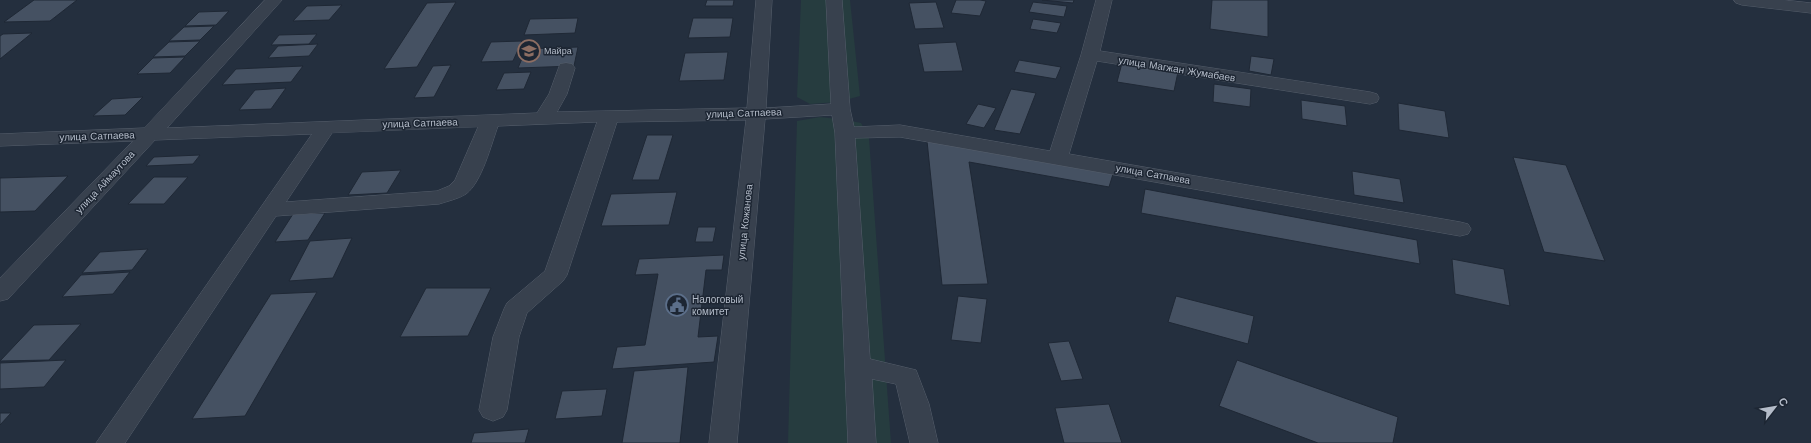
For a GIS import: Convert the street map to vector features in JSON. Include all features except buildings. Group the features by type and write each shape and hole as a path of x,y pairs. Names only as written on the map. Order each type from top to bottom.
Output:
{"street":[{"name":"улица Аймаутова","path":"0,293 274,0"},
{"name":"улица Кожанова","path":"724,443 756,114 764,0"},
{"path":"834,0 841,109 845,133 862,443"},
{"path":"1058,158 1090,56 1104,0"},
{"path":"1742,0 1811,8"},
{"name":"улица Магжан Жумабаев","path":"1090,56 1370,98"},
{"path":"543,119 558,94 566,68"},
{"name":"улица Сатпаева","path":"0,140 609,116 756,114 841,109"},
{"path":"493,410 506,337 516,309 555,275 609,116"},
{"path":"269,210 439,198 448,195 461,188 467,178 490,121"},
{"path":"110,443 326,127"},
{"name":"улица Сатпаева","path":"845,133 900,131 1460,229"},
{"path":"858,366 907,377 924,443"}],"green space":[{"path":"801,0 850,0 860,96 838,102 810,104 797,97"},
{"path":"820,117 861,123 869,138 891,443 788,443 797,121"}],"place":[{"name":"Майра","path":"529,51"},
{"name":"Налоговый комитет","path":"677,305"}]}
